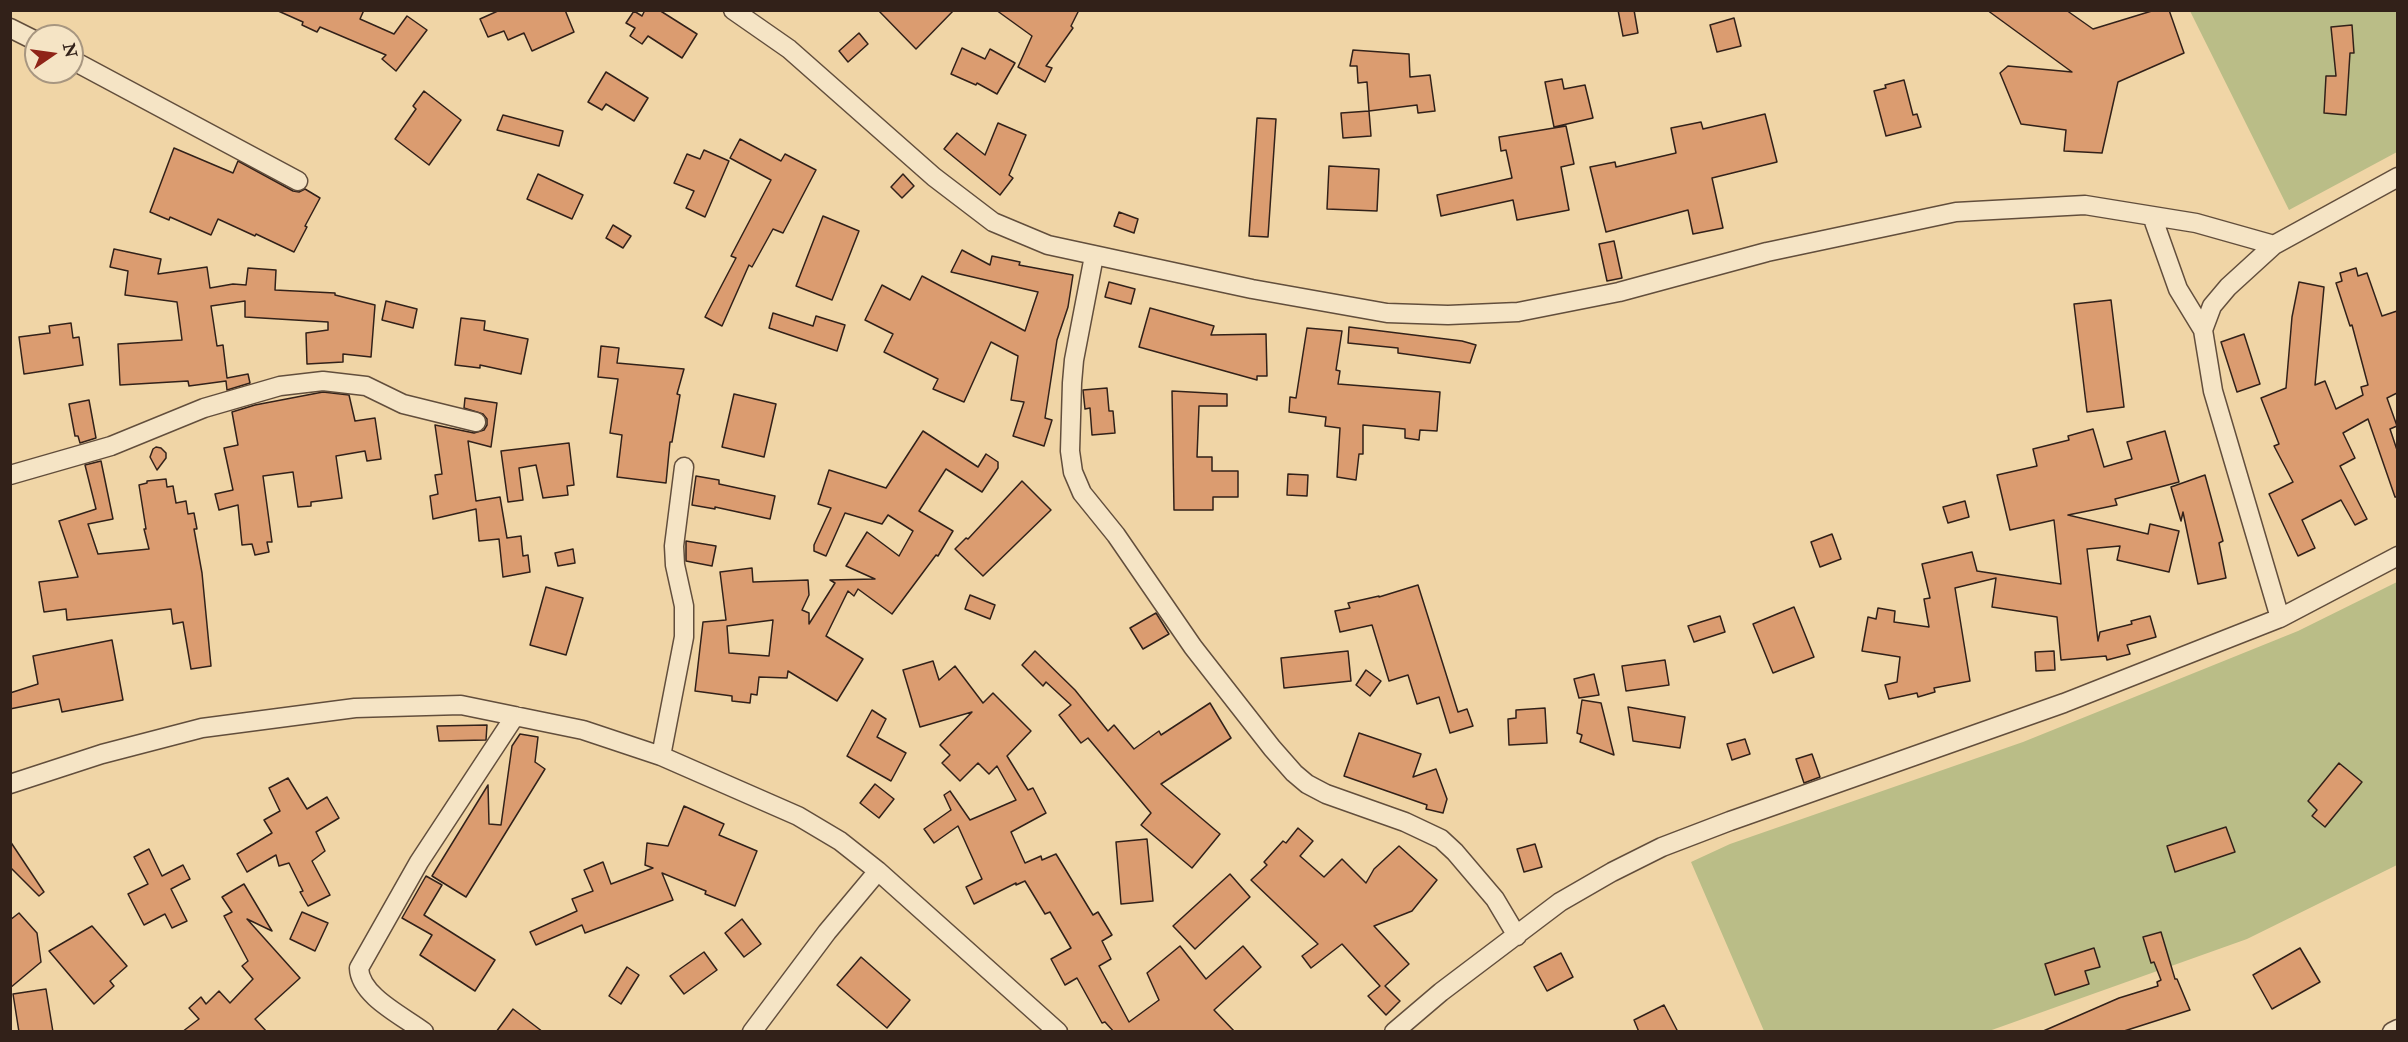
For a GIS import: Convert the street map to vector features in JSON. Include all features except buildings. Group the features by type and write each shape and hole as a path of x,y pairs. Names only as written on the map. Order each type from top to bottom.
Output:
{"street":[{"path":"734,10 789,49 934,177 993,222 1048,245 1094,256 1252,289 1387,313 1448,315 1518,312 1619,292 1767,252 1956,212 2085,205 2196,223 2274,245"},
{"path":"10,28 24,35"},
{"path":"84,66 298,181"},
{"path":"2203,330 2212,306 2228,287 2274,245 2397,177"},
{"path":"2152,216 2178,289 2203,330 2213,391 2280,618"},
{"path":"1094,256 1074,360 1072,383 1070,451 1073,472 1082,493 1116,535 1193,647 1294,773 1307,784 1326,794 1405,822 1441,839 1495,898 1517,936"},
{"path":"10,475 111,446 204,408 280,386 323,381 366,386 404,404 476,422"},
{"path":"662,756 684,637 684,606 675,565 674,546 684,466"},
{"path":"1394,1032 1441,992 1560,902 1662,847 2064,704 2280,618 2397,556"},
{"path":"12,778 202,728 355,708 461,705 583,730 662,756 798,816 840,841 878,871 1058,1032"},
{"path":"424,1032 371,994 362,984 359,968 419,862 514,716"},
{"path":"752,1032 827,932 878,871"},
{"path":"2392,1032 2397,1029"}],"green space":[{"path":"2190,11 2397,11 2397,152 2289,210"},
{"path":"2397,582 2397,865 2247,939 1989,1031 1764,1031 1691,862 1730,844 2023,742 2298,631"}]}
